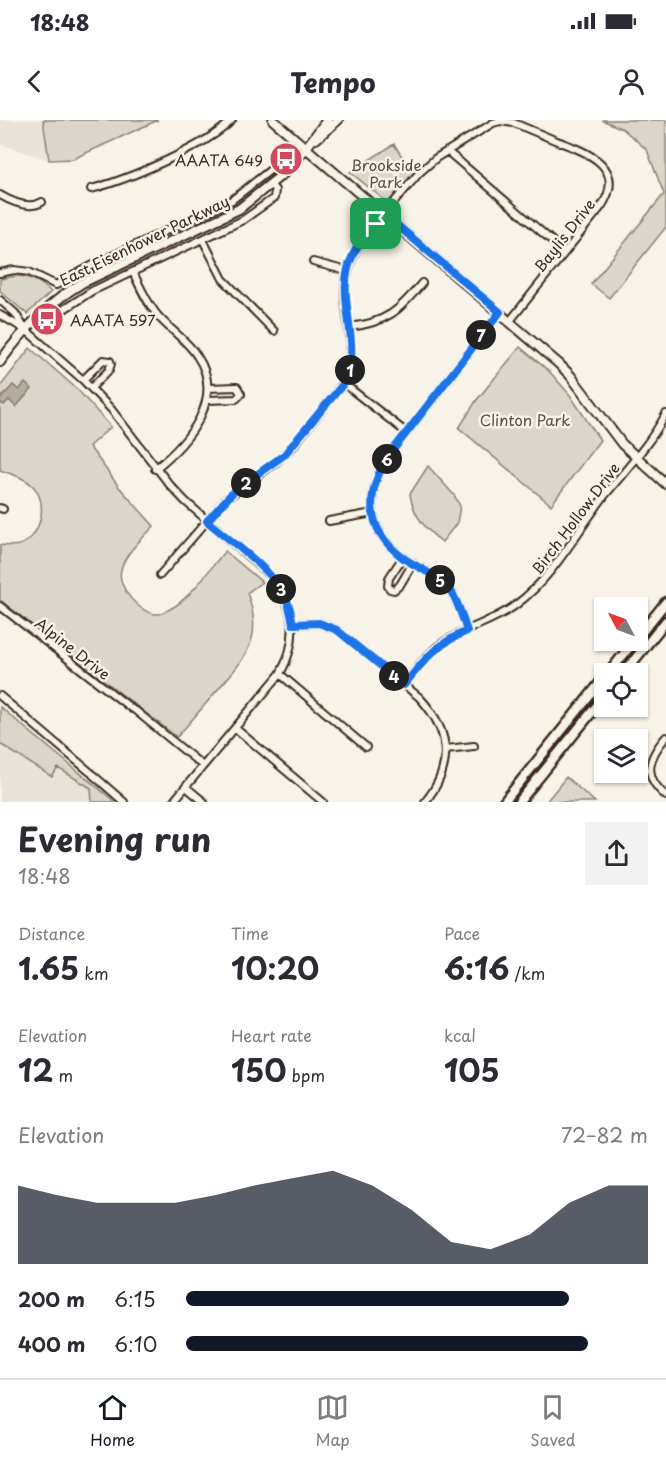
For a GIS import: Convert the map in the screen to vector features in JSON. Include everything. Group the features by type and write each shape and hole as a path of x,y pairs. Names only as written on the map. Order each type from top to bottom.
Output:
{"highway":[{"path":"648,624 666,602"},
{"path":"632,663 666,621"},
{"path":"617,663 626,651"},
{"path":"504,802 594,690"},
{"path":"519,802 594,709"}],"main road":[{"path":"273,120 500,312 570,375 610,430 636,458 666,484"},
{"name":"East Eisenhower Parkway","path":"0,362 45,309 82,283 223,218 272,185 306,148 327,120"},
{"name":"East Eisenhower Parkway","path":"306,148 338,120"}],"street":[{"path":"91,189 142,170 203,142 232,120"},
{"name":"Baylis Drive","path":"347,271 361,241 419,173 447,151 493,123 500,121 514,123 594,157 608,174 608,191 601,207 510,321"},
{"path":"447,151 565,252"},
{"path":"0,273 14,270 29,272 56,285 99,262 232,200 274,167 278,167 284,173"},
{"path":"45,309 54,314 58,313 92,291 243,220 270,201 275,194 272,185"},
{"path":"0,195 28,205 37,205 42,202"},
{"path":"203,240 223,279 274,331"},
{"path":"160,575 234,491 284,455 344,383 352,357 345,293 347,271 313,262"},
{"path":"133,272 157,315 196,353 207,374 207,400 197,424 184,442 155,469"},
{"path":"349,327 367,325 390,316 400,309 422,283"},
{"path":"0,300 15,313 26,330"},
{"path":"467,631 449,589 434,576 403,557 383,537 373,513 373,488 376,477 390,454 500,312"},
{"path":"0,315 26,330 91,388 111,409 155,469 185,501 273,578 290,606 293,624 288,657 280,674 173,802"},
{"path":"83,380 103,360 110,361 111,367 91,388"},
{"path":"344,383 406,433"},
{"path":"207,400 236,399 241,394 237,387 208,388"},
{"name":"Birch Hollow Drive","path":"404,685 437,647 507,611 540,584 560,561 606,493 650,441 666,414"},
{"path":"329,521 373,513"},
{"path":"403,557 389,578 390,589 394,590 400,585 413,563"},
{"name":"Alpine Drive","path":"0,606 203,766"},
{"path":"293,624 319,623 337,630 419,697 438,721 446,749 443,769 439,781 425,802"},
{"path":"280,674 366,747"},
{"path":"0,696 124,802"},
{"path":"235,728 323,802"},
{"path":"666,737 653,755 650,775 657,789 666,796"},
{"path":"446,749 474,746"},
{"path":"186,787 204,802"}],"shaded area":[{"path":"0,120 43,120 49,160 0,144"},
{"path":"25,383 32,389 16,407 9,400 4,405 0,402 0,399 13,385 19,390"},
{"path":"0,705 111,802 0,802"}],"green space":[{"path":"43,120 158,120 73,159 49,160"},
{"path":"602,120 666,120 666,227 609,298 591,284 664,194 647,150 623,129"},
{"name":"Brookside Park","path":"394,144 413,174 388,203 350,172"},
{"path":"16,276 35,280 51,292 27,314 0,291 0,279"},
{"name":"Clinton Park","path":"520,347 549,371 570,395 600,440 551,505 459,428 476,401"},
{"path":"30,348 77,389 111,427 89,446 119,487 154,526 134,547 121,570 122,584 131,599 152,613 164,613 176,606 191,592 225,551 262,582 247,593 254,622 250,645 245,655 177,737 0,600 0,545 16,546 27,541 33,535 40,519 41,501 33,486 22,478 0,470 0,387"},
{"path":"428,466 454,495 460,506 457,523 442,542 421,521 414,509 410,494"},
{"path":"0,707 115,802 92,802 91,788 58,768 52,777 0,744"},
{"path":"566,777 595,802 546,802"}],"place":[{"name":"AAATA 649","path":"286,159"},
{"name":"AAATA 597","path":"47,319"}],"route":[{"path":"384,214 500,312 390,454 376,477 373,488 373,513 383,537 403,557 443,582 454,596 467,631 437,647 404,685 337,630 319,623 293,624 290,606 273,578 207,521 234,491 275,463 294,445 344,383 352,357 352,343 346,312 347,271 361,241 376,224 384,214"}]}
